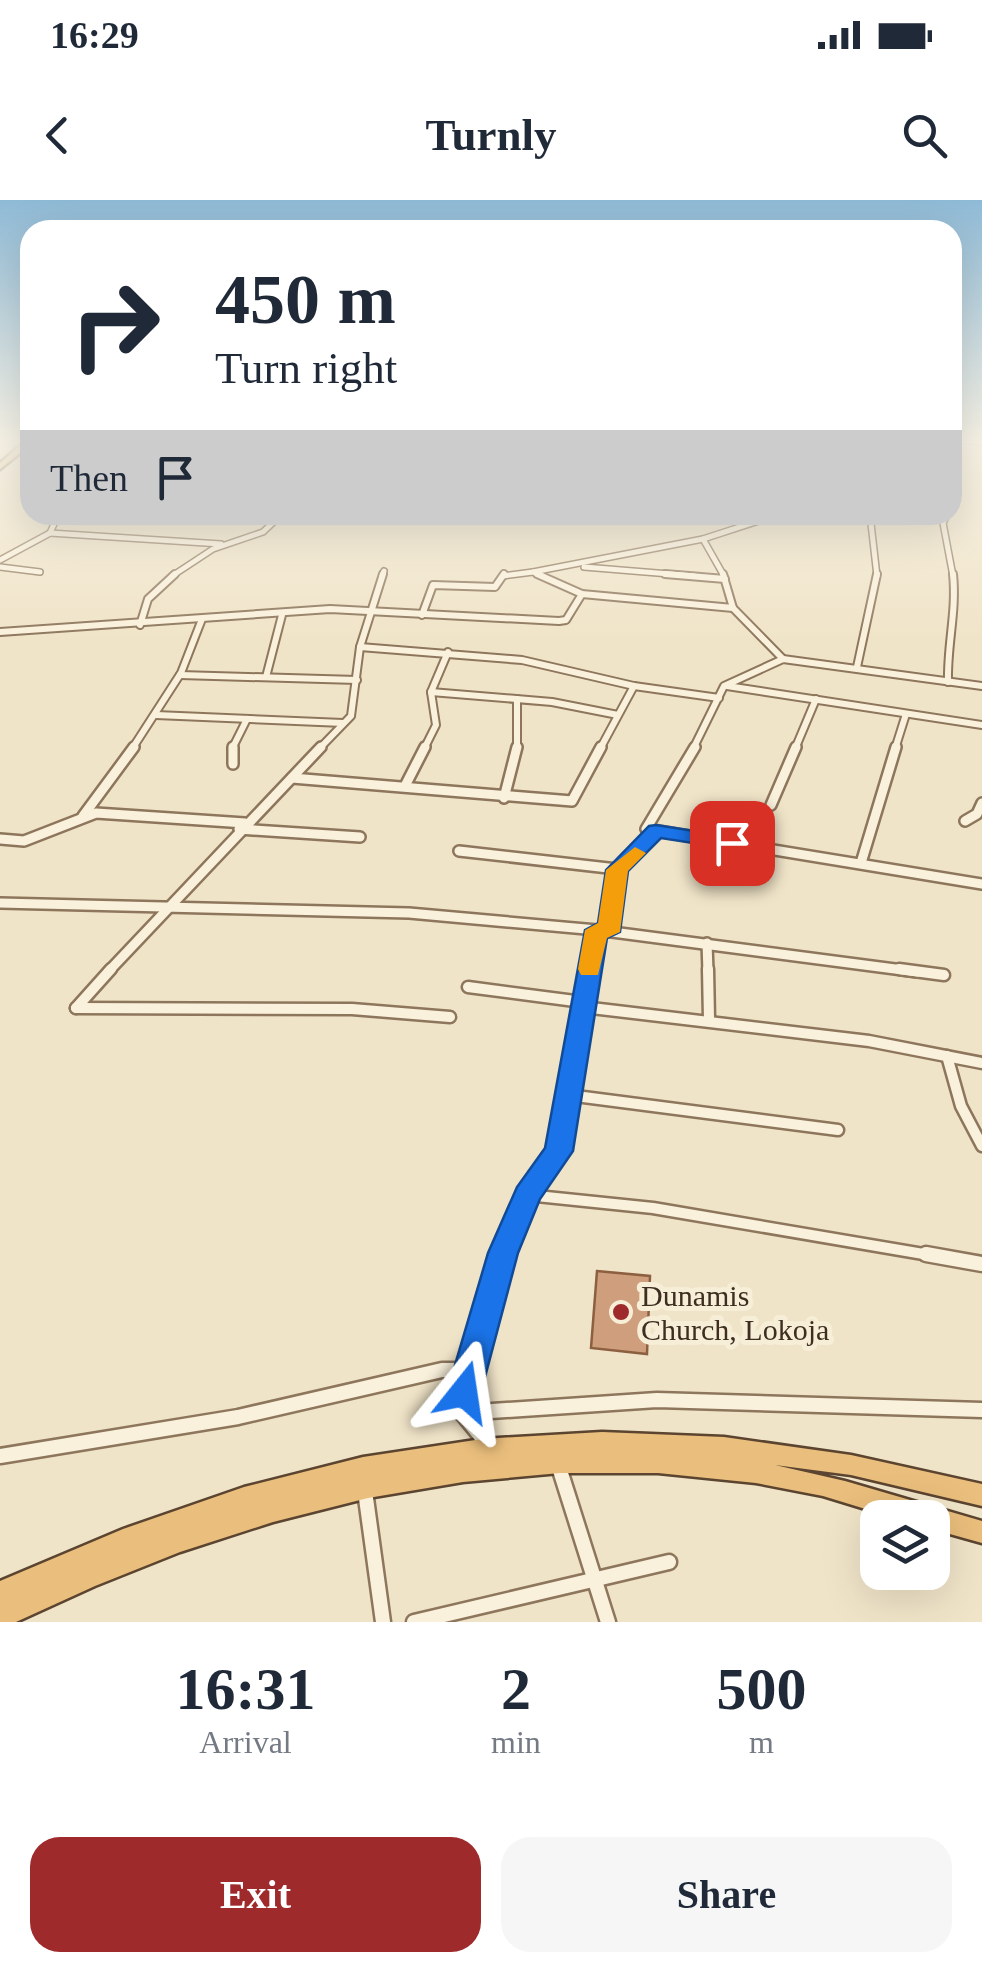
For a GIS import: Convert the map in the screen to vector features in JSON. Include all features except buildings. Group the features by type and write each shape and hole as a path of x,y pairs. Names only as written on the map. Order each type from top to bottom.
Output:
{"highway":[{"path":"0,1617 42,1585 222,1503 340,1470 489,1446 617,1441 762,1450 872,1467 982,1495"},
{"path":"0,1593 42,1585 222,1524 410,1476 614,1462 758,1473 862,1500"},
{"path":"950,1523 982,1532"}],"street":[{"path":"50,533 54,525"},
{"path":"140,626 150,596 200,557 274,525"},
{"path":"422,616 434,585 495,587 504,573 576,566 704,539 747,525"},
{"path":"856,667 880,567 872,525"},
{"path":"944,525 950,545 957,609 946,634 948,682"},
{"path":"0,560 50,533 229,545"},
{"path":"704,539 725,579 732,608 783,658"},
{"path":"576,566 725,579"},
{"path":"0,568 40,572"},
{"path":"384,571 360,647 351,716 164,908 76,1008 254,1012 352,1009 450,1017"},
{"path":"533,572 582,594 732,608"},
{"path":"0,632 140,626 330,609 558,621 566,620 582,594"},
{"path":"266,677 282,615"},
{"path":"83,816 180,675 202,619"},
{"path":"360,647 522,660 634,686 718,698"},
{"path":"406,784 436,724 431,692 448,652"},
{"path":"982,686 783,658 724,686 646,829 982,884"},
{"path":"180,675 357,680"},
{"path":"292,778 406,784 504,798 572,801 634,686"},
{"path":"724,686 982,725"},
{"path":"431,692 517,699 618,715"},
{"path":"504,798 518,754 517,699"},
{"path":"771,804 816,699"},
{"path":"156,714 343,723"},
{"path":"860,863 906,714"},
{"path":"233,764 230,752 246,719"},
{"path":"965,821 976,814 982,803"},
{"path":"0,839 24,841 83,816 360,837"},
{"path":"489,1446 462,1413 467,1370 503,1253 527,1195 558,1151 582,1007 617,870 656,831"},
{"path":"459,851 572,861 617,870"},
{"path":"0,904 409,912 707,943 944,975"},
{"path":"707,943 710,1019"},
{"path":"468,987 575,1001 582,1007 710,1019 982,1063"},
{"path":"947,1056 961,1106 982,1146"},
{"path":"568,1095 838,1130"},
{"path":"527,1195 653,1208 982,1264"},
{"path":"0,1456 238,1418 442,1370 467,1370"},
{"path":"462,1413 560,1400 642,1397 813,1400 982,1410"},
{"path":"558,1464 608,1622"},
{"path":"364,1485 383,1622"},
{"path":"414,1622 669,1562"}],"slow traffic":[{"path":"590,969 597,930 608,932 617,870 635,853"}],"place":[{"name":"Dunamis Church, Lokoja","path":"621,1312"}],"route":[{"path":"464,1392 467,1370 503,1253 527,1195 558,1151 597,930 608,932 617,870 656,831 732,843"}]}
